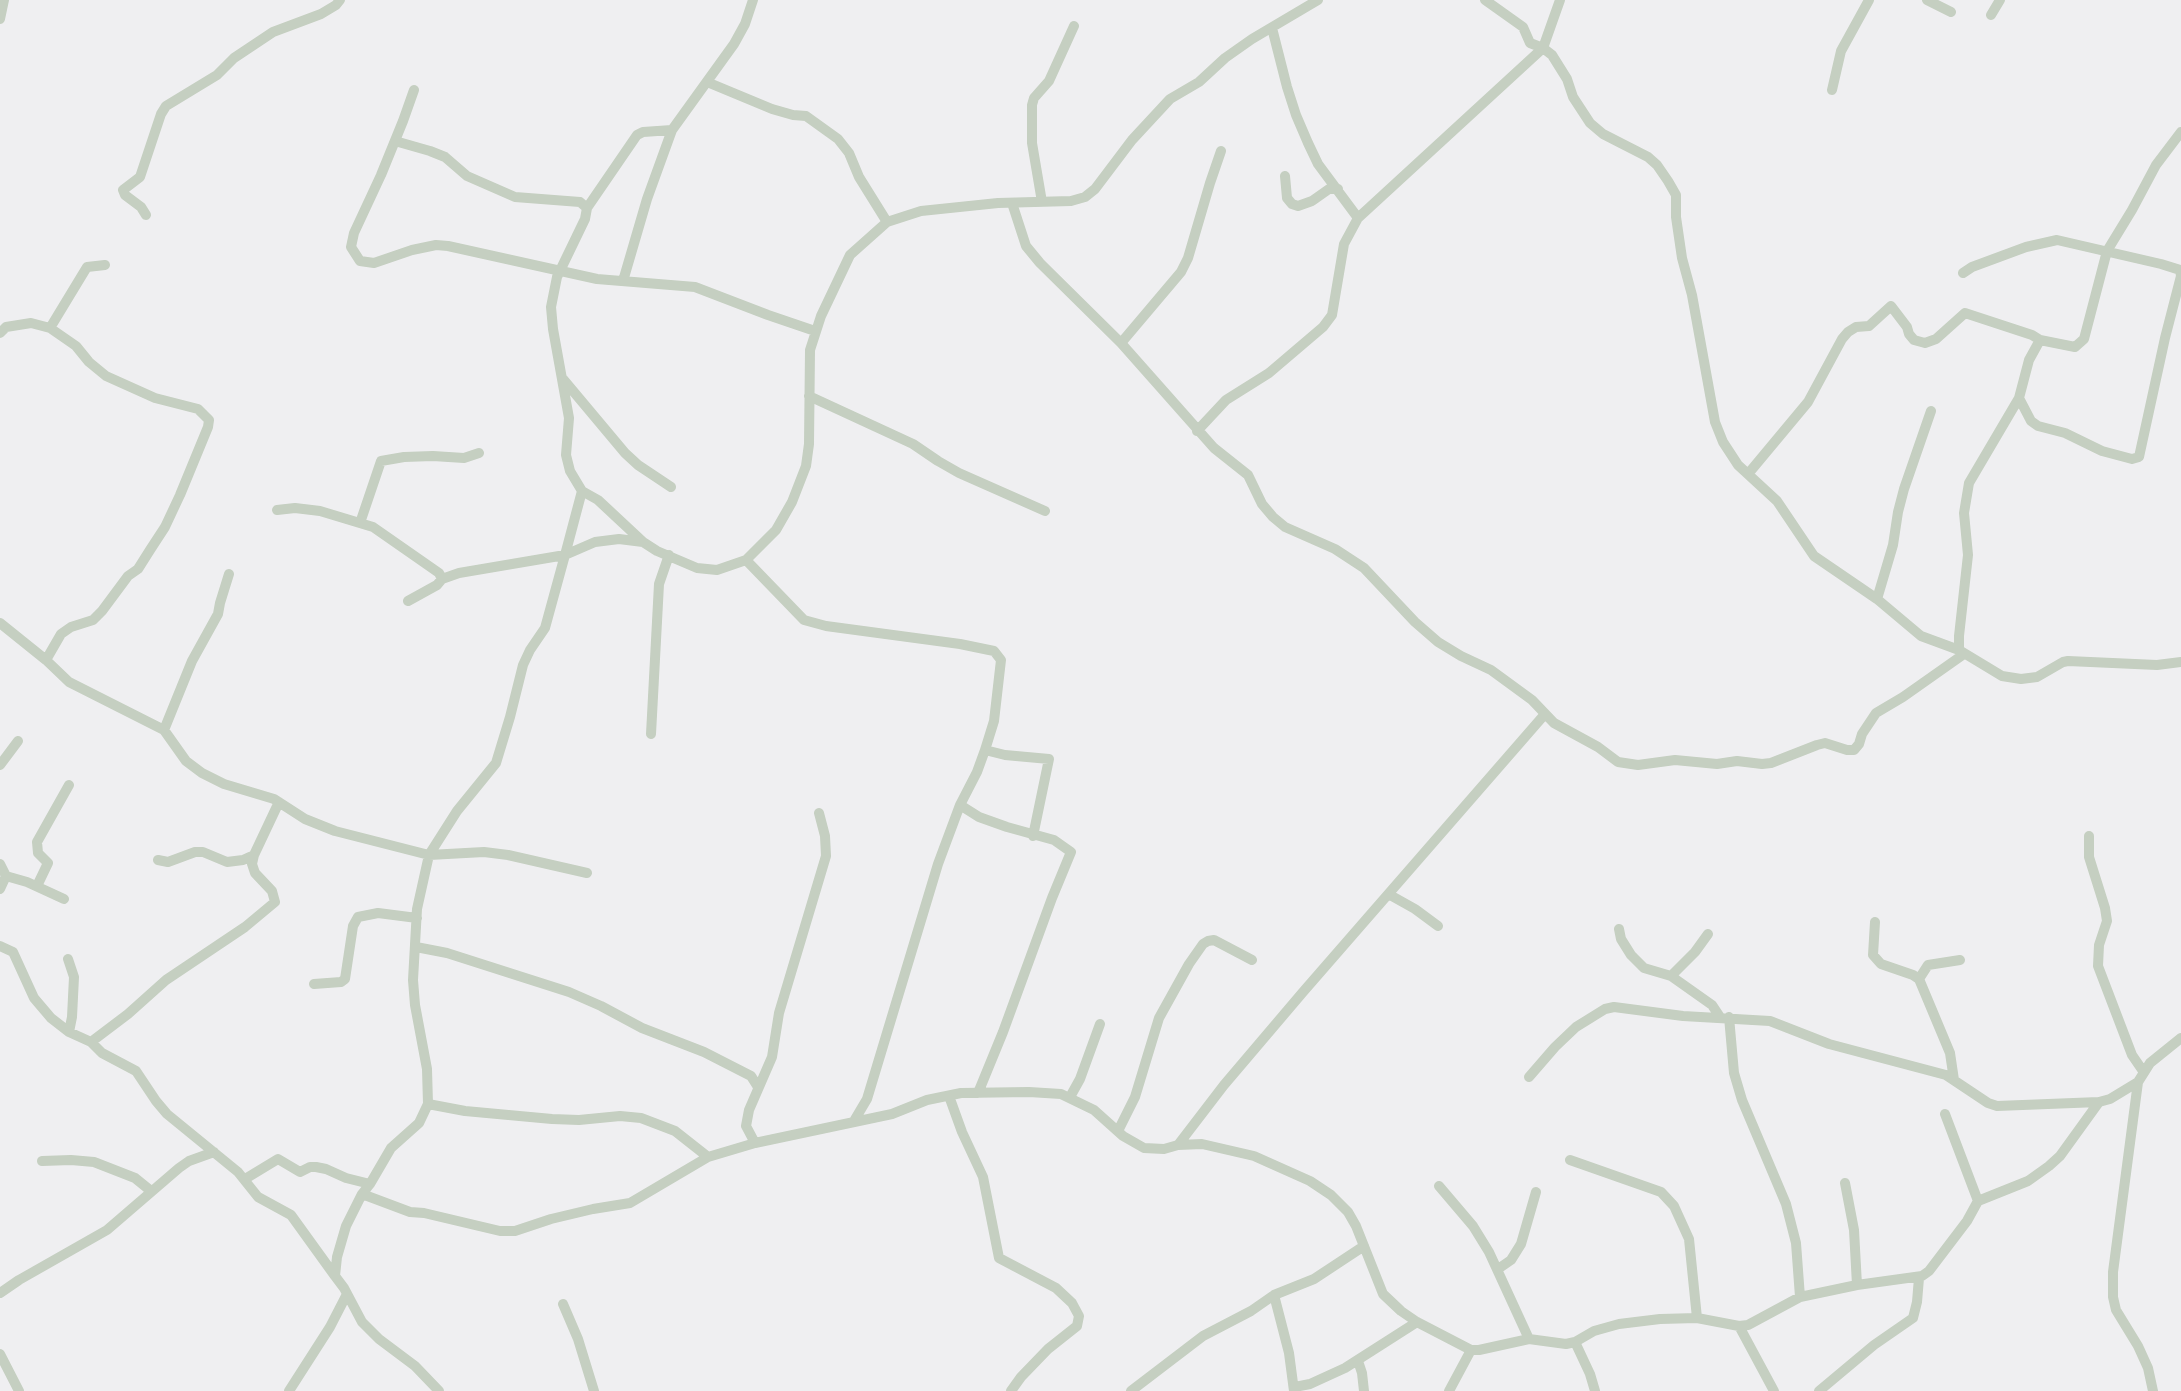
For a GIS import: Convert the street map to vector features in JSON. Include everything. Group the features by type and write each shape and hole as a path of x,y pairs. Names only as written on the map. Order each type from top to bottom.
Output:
{"street":[{"path":"0,19 4,0"},
{"path":"146,215 141,207 125,195 123,190 140,177 166,106 217,75 234,58 284,26 321,14 340,0"},
{"path":"623,281 646,199 672,130 740,34 753,0"},
{"path":"672,130 644,132 637,135 587,208 585,219 560,270 554,288 551,317 569,418 566,455 570,471 582,491 598,500 643,542 697,568 717,570 746,560 776,531 792,502 806,466 809,444 808,366 815,331 850,255 886,222 921,211 951,206 1071,201 1085,197 1095,189 1149,120 1170,99 1199,82 1225,58 1318,0"},
{"path":"1485,0 1523,27 1532,45 1543,48 1552,55 1563,72 1573,97 1590,123 1603,134 1648,157 1657,165 1676,195 1676,217 1682,258 1692,295 1715,422 1723,442 1738,465 1777,501 1814,556 1877,599 1921,636 1961,652 2002,676 2021,679 2037,677 2063,662 2157,665 2181,662"},
{"path":"1197,431 1226,400 1269,373 1323,327 1332,315 1344,243 1358,218 1543,48 1560,0"},
{"path":"1832,90 1841,51 1869,0"},
{"path":"1927,0 1951,12"},
{"path":"1991,15 2000,0"},
{"path":"1042,202 1032,144 1032,105 1034,98 1048,81 1074,26"},
{"path":"1272,28 1296,115 1318,164 1358,218"},
{"path":"706,82 772,109 806,116 838,139 849,153 859,177 886,222"},
{"path":"414,90 395,141 351,242 354,254 360,261 374,263 384,261 412,250 436,245 586,277 695,287 815,331"},
{"path":"1748,474 1808,402 1848,332 1856,327 1869,326 1891,306 1914,340 1924,343 1936,339 1965,313 2032,335 2040,340 2075,347 2079,345 2084,339 2107,251 2156,165 2181,132"},
{"path":"395,141 445,157 467,176 515,197 580,202 587,208"},
{"path":"1120,343 1181,272 1188,258 1209,183 1221,151"},
{"path":"1285,176 1287,198 1292,204 1298,206 1312,201 1329,189 1338,189"},
{"path":"1012,202 1019,230 1033,255 1120,343 1197,431 1220,454 1248,475 1263,504 1273,517 1285,527 1335,549 1364,568 1428,633 1452,651 1491,670 1532,700 1563,730 1598,747 1618,762 1626,765 1675,760 1717,764 1737,761 1771,763 1826,743 1854,750 1876,712 1903,697 1961,652"},
{"path":"1963,273 1972,267 2026,247 2058,240 2180,270 2181,276 2139,457 2132,459 2114,455 2065,433 2038,426 2031,421 2019,398"},
{"path":"50,328 87,267 105,265"},
{"path":"0,333 6,327 31,323 50,328 76,346 89,362 106,376 155,398 198,409 209,420 180,495 165,527 144,560 93,620 71,627 61,634 46,660"},
{"path":"1961,652 1960,621 1968,555 1964,513 1969,483 2019,398 2029,360 2040,340"},
{"path":"563,379 625,453 638,465 671,486"},
{"path":"809,396 913,444 959,473 1045,511"},
{"path":"1877,599 1893,545 1904,489 1931,411"},
{"path":"360,523 381,461 414,456 464,458 479,453"},
{"path":"335,1276 337,1257 346,1227 362,1194 392,1148 418,1123 428,1104 426,1069 414,995 417,918 429,855 457,811 496,763 523,665 545,628 582,491"},
{"path":"277,510 295,508 320,511 373,527 439,573 442,579"},
{"path":"408,601 431,589 442,579 459,573 565,555 595,542 619,539 643,542"},
{"path":"651,734 659,584 669,555"},
{"path":"746,560 804,620 826,627 923,638 994,651 1001,660 994,721 985,750 977,772 960,805 938,864 867,1099 854,1121"},
{"path":"164,730 192,661 218,614 229,574"},
{"path":"0,623 69,682 164,730 186,761 202,773 224,784 279,802 305,819 335,831 429,855 459,852 492,853 587,873"},
{"path":"1178,1145 1224,1085 1545,714"},
{"path":"0,765 18,741"},
{"path":"985,750 1027,758 1049,759 1033,836"},
{"path":"37,886 48,863 38,853 37,842 69,785"},
{"path":"91,1042 128,1014 166,980 245,927 275,902 272,891 255,873 252,864 279,802"},
{"path":"960,805 979,817 1033,836 1054,840 1071,852 978,1093"},
{"path":"755,1143 746,1126 749,1110 772,1056 779,1013 826,856 825,836 819,813"},
{"path":"2089,836 2089,857 2107,921 2099,945 2098,966 2132,1055 2144,1071"},
{"path":"158,860 168,862 195,852 203,852 227,862 243,860 254,855"},
{"path":"0,864 6,876 37,886 64,900"},
{"path":"0,889 6,876"},
{"path":"1390,895 1438,926"},
{"path":"314,984 341,982 345,979 353,926 358,917 378,913 417,918"},
{"path":"1875,922 1872,955 1881,964 1919,979 1950,1053 1953,1080"},
{"path":"1619,929 1631,955 1644,968 1671,976 1712,1005 1724,1017 1734,1073 1742,1100 1786,1204 1794,1235 1800,1297"},
{"path":"1671,976 1695,952 1707,934"},
{"path":"1118,1131 1135,1096 1159,1018 1189,964 1203,944 1214,940 1252,960"},
{"path":"0,946 13,952 25,982 42,1008 69,1032 91,1042 102,1053 136,1071 167,1114 245,1179 258,1197 291,1215 347,1294 362,1322 372,1333 415,1366 439,1391"},
{"path":"416,946 447,953 569,992 642,1028 714,1057 751,1076 759,1087"},
{"path":"68,959 74,977 69,1032"},
{"path":"1919,979 1928,965 1960,960"},
{"path":"1529,1077 1570,1032 1605,1009 1614,1007 1660,1011 1683,1016 1770,1021 1829,1044 1937,1072 1988,1103 1997,1106 2099,1102 2110,1099 2138,1082"},
{"path":"1070,1097 1080,1079 1100,1024"},
{"path":"2153,1391 2148,1368 2138,1346 2116,1310 2113,1297 2117,1236 2138,1082 2150,1063 2181,1038"},
{"path":"362,1194 410,1212 424,1213 500,1231 515,1231 551,1219 630,1203 708,1156 755,1143 891,1114 927,1100 950,1096 978,1093 1049,1092 1070,1097 1094,1110 1123,1136 1144,1148 1164,1149 1178,1145 1202,1144 1254,1156 1310,1181 1331,1195 1348,1212 1383,1294 1417,1322 1471,1350 1479,1350 1529,1339 1554,1343 1575,1342 1594,1331 1619,1324 1660,1319 1697,1318 1739,1326 1748,1325 1800,1297 1857,1285 1919,1278 1929,1271 1967,1221 1978,1201 2028,1181 2049,1166 2060,1156 2099,1102"},
{"path":"950,1096 963,1132 984,1177 999,1258 1056,1288 1072,1303 1079,1316 1077,1326 1048,1349 1011,1391"},
{"path":"428,1104 465,1111 552,1119 579,1120 620,1116 641,1118 675,1131 708,1156"},
{"path":"1945,1114 1978,1201"},
{"path":"0,1293 107,1230 189,1161 214,1152"},
{"path":"245,1179 278,1159 300,1172 310,1167 326,1169 346,1178 370,1184"},
{"path":"1570,1160 1661,1192 1674,1206 1689,1239 1697,1318"},
{"path":"42,1161 94,1162 135,1178 151,1191"},
{"path":"1845,1183 1854,1230 1857,1285"},
{"path":"1439,1186 1473,1226 1498,1269 1529,1339"},
{"path":"1498,1269 1511,1260 1521,1244 1536,1192"},
{"path":"1131,1391 1203,1336 1251,1311 1274,1295 1314,1279 1364,1246"},
{"path":"1819,1391 1874,1345 1913,1318 1919,1278"},
{"path":"289,1391 330,1327 347,1294"},
{"path":"1274,1295 1289,1353 1295,1389 1358,1361 1417,1322"},
{"path":"563,1304 578,1339 594,1391"},
{"path":"1739,1326 1774,1391"},
{"path":"1575,1342 1590,1374 1594,1391"},
{"path":"1449,1391 1471,1350"},
{"path":"0,1354 19,1391"},
{"path":"1358,1361 1364,1391"}]}
